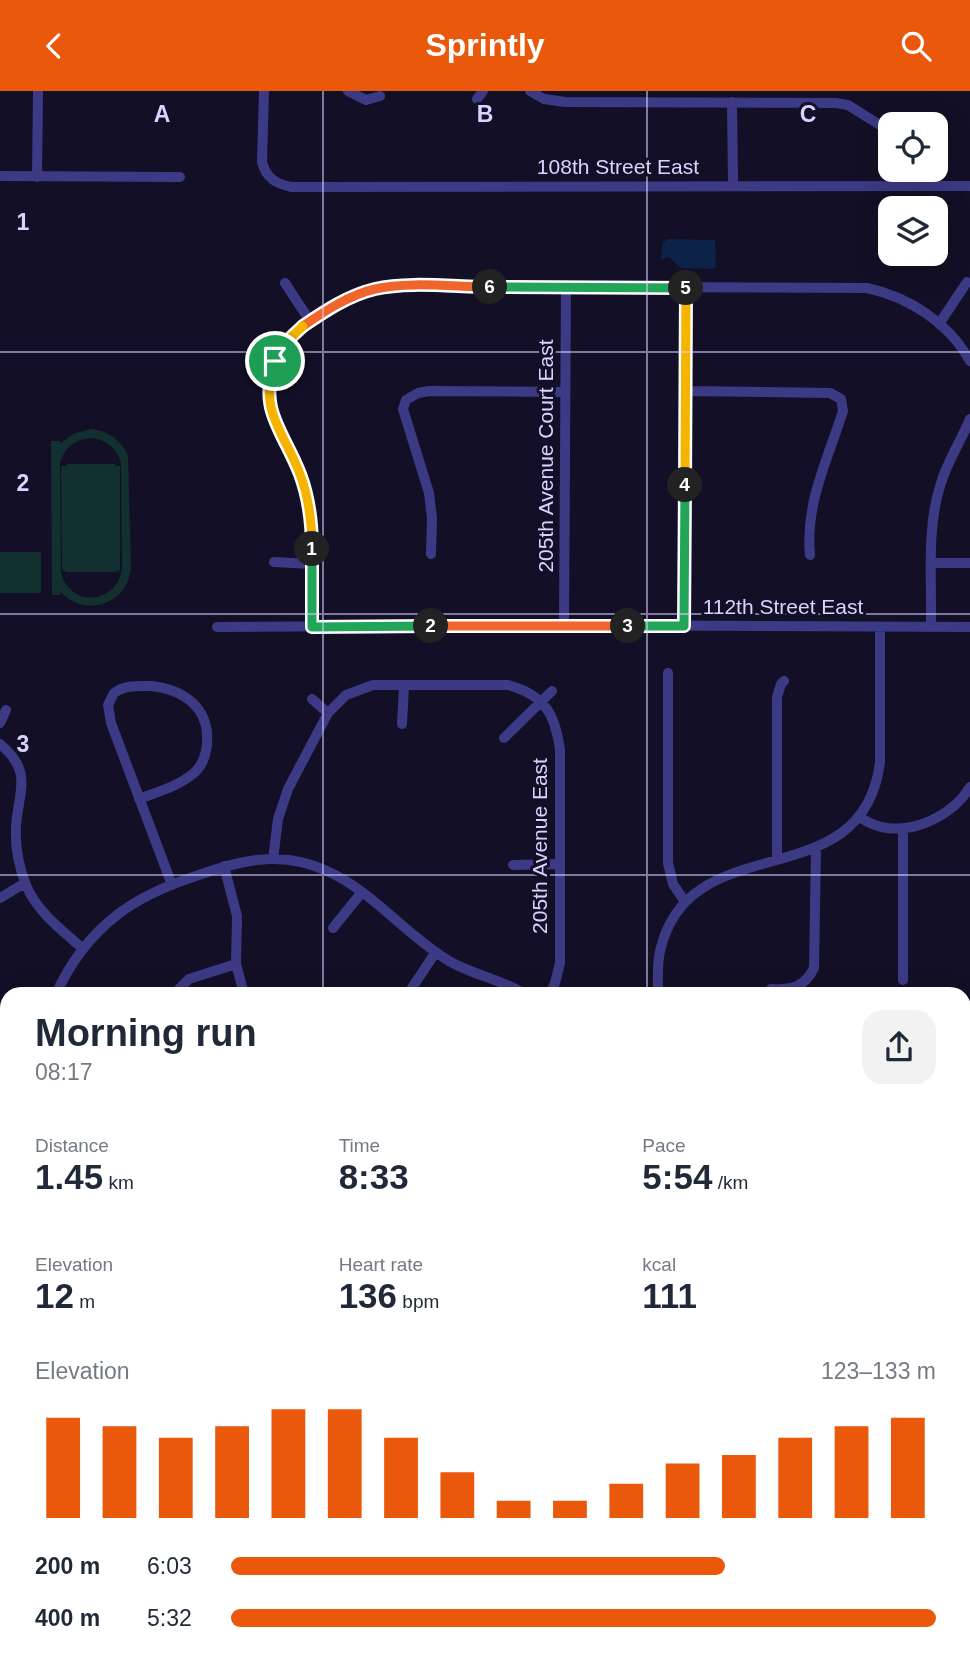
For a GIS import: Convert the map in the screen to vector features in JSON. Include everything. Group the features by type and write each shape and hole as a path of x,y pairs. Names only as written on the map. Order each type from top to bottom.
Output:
{"street":[{"path":"37,177 38,91"},
{"name":"108th Street East","path":"264,91 264,171 277,183 292,187 970,186"},
{"path":"348,91 366,100 380,96"},
{"path":"530,91 549,101 842,103 878,124"},
{"path":"732,102 733,186"},
{"path":"0,176 180,177"},
{"path":"900,182 900,186"},
{"path":"939,324 967,282"},
{"path":"285,283 310,321"},
{"name":"205th Avenue Court East","path":"564,625 566,286"},
{"path":"312,627 313,564 309,507 289,449 272,415 268,395 270,374 280,350 298,329 352,297 383,287 867,288 908,302 957,341 970,361"},
{"path":"684,626 686,287"},
{"path":"431,554 432,518 429,493 403,409 408,398 429,391 565,392"},
{"path":"686,391 830,393 839,396 843,401 843,411 813,504 810,555"},
{"path":"931,627 934,506 947,466 970,419"},
{"path":"274,562 313,564"},
{"path":"932,563 969,563"},
{"name":"112th Street East","path":"217,627 970,627"},
{"path":"658,987 661,948 674,918 685,902 713,881 816,848 839,836 860,817 872,797 880,762 880,627"},
{"path":"668,673 668,863 673,884 685,902"},
{"path":"777,859 777,697 781,684 785,681"},
{"path":"273,859 280,809 288,789 328,713 341,699 358,689 373,685 508,685 529,692 541,702"},
{"path":"402,724 404,685"},
{"path":"139,799 176,784 194,773 205,755 207,728 200,710 180,692 162,687 121,688 114,692 108,705 110,718 139,799 172,885"},
{"path":"505,738 552,691"},
{"path":"312,699 328,713"},
{"name":"205th Avenue East","path":"541,702 555,720 558,739 560,963 553,987"},
{"path":"0,723 6,710"},
{"path":"0,744 19,765 23,780 16,834 25,883 43,911 83,949"},
{"path":"860,817 882,829 903,829 943,815 969,791"},
{"path":"903,829 903,980"},
{"path":"790,987 799,986 814,968 816,848"},
{"path":"60,987 83,949 116,915 141,899 224,866 241,861 273,859 316,866 338,876 362,892 435,953 463,969 511,987"},
{"path":"513,865 560,864"},
{"path":"224,866 237,916 236,964 242,987"},
{"path":"0,898 25,883"},
{"path":"334,928 362,892"},
{"path":"413,987 435,953"},
{"path":"181,987 190,979 236,964"}],"green space":[{"path":"91,429 109,434 122,445 128,456 131,567 128,580 114,598 93,606 82,605 61,592 60,595 52,595 51,441 60,441 60,444 73,434","holes":["88,438 99,439 114,450 121,463 122,567 113,589 104,595 84,597 66,585 61,573 60,463 68,448 77,442"]},
{"path":"61,466 120,466 120,570 62,570"},
{"path":"0,552 41,552 41,593 0,593"}],"water":[{"path":"667,239 715,240 716,267 681,268 668,257 661,260 662,244"}],"route":[{"path":"383,287 686,287 684,626 312,627 312,540 309,507 299,472 272,415 268,395 270,374 275,361 280,350 298,329 352,297 383,287"}]}
